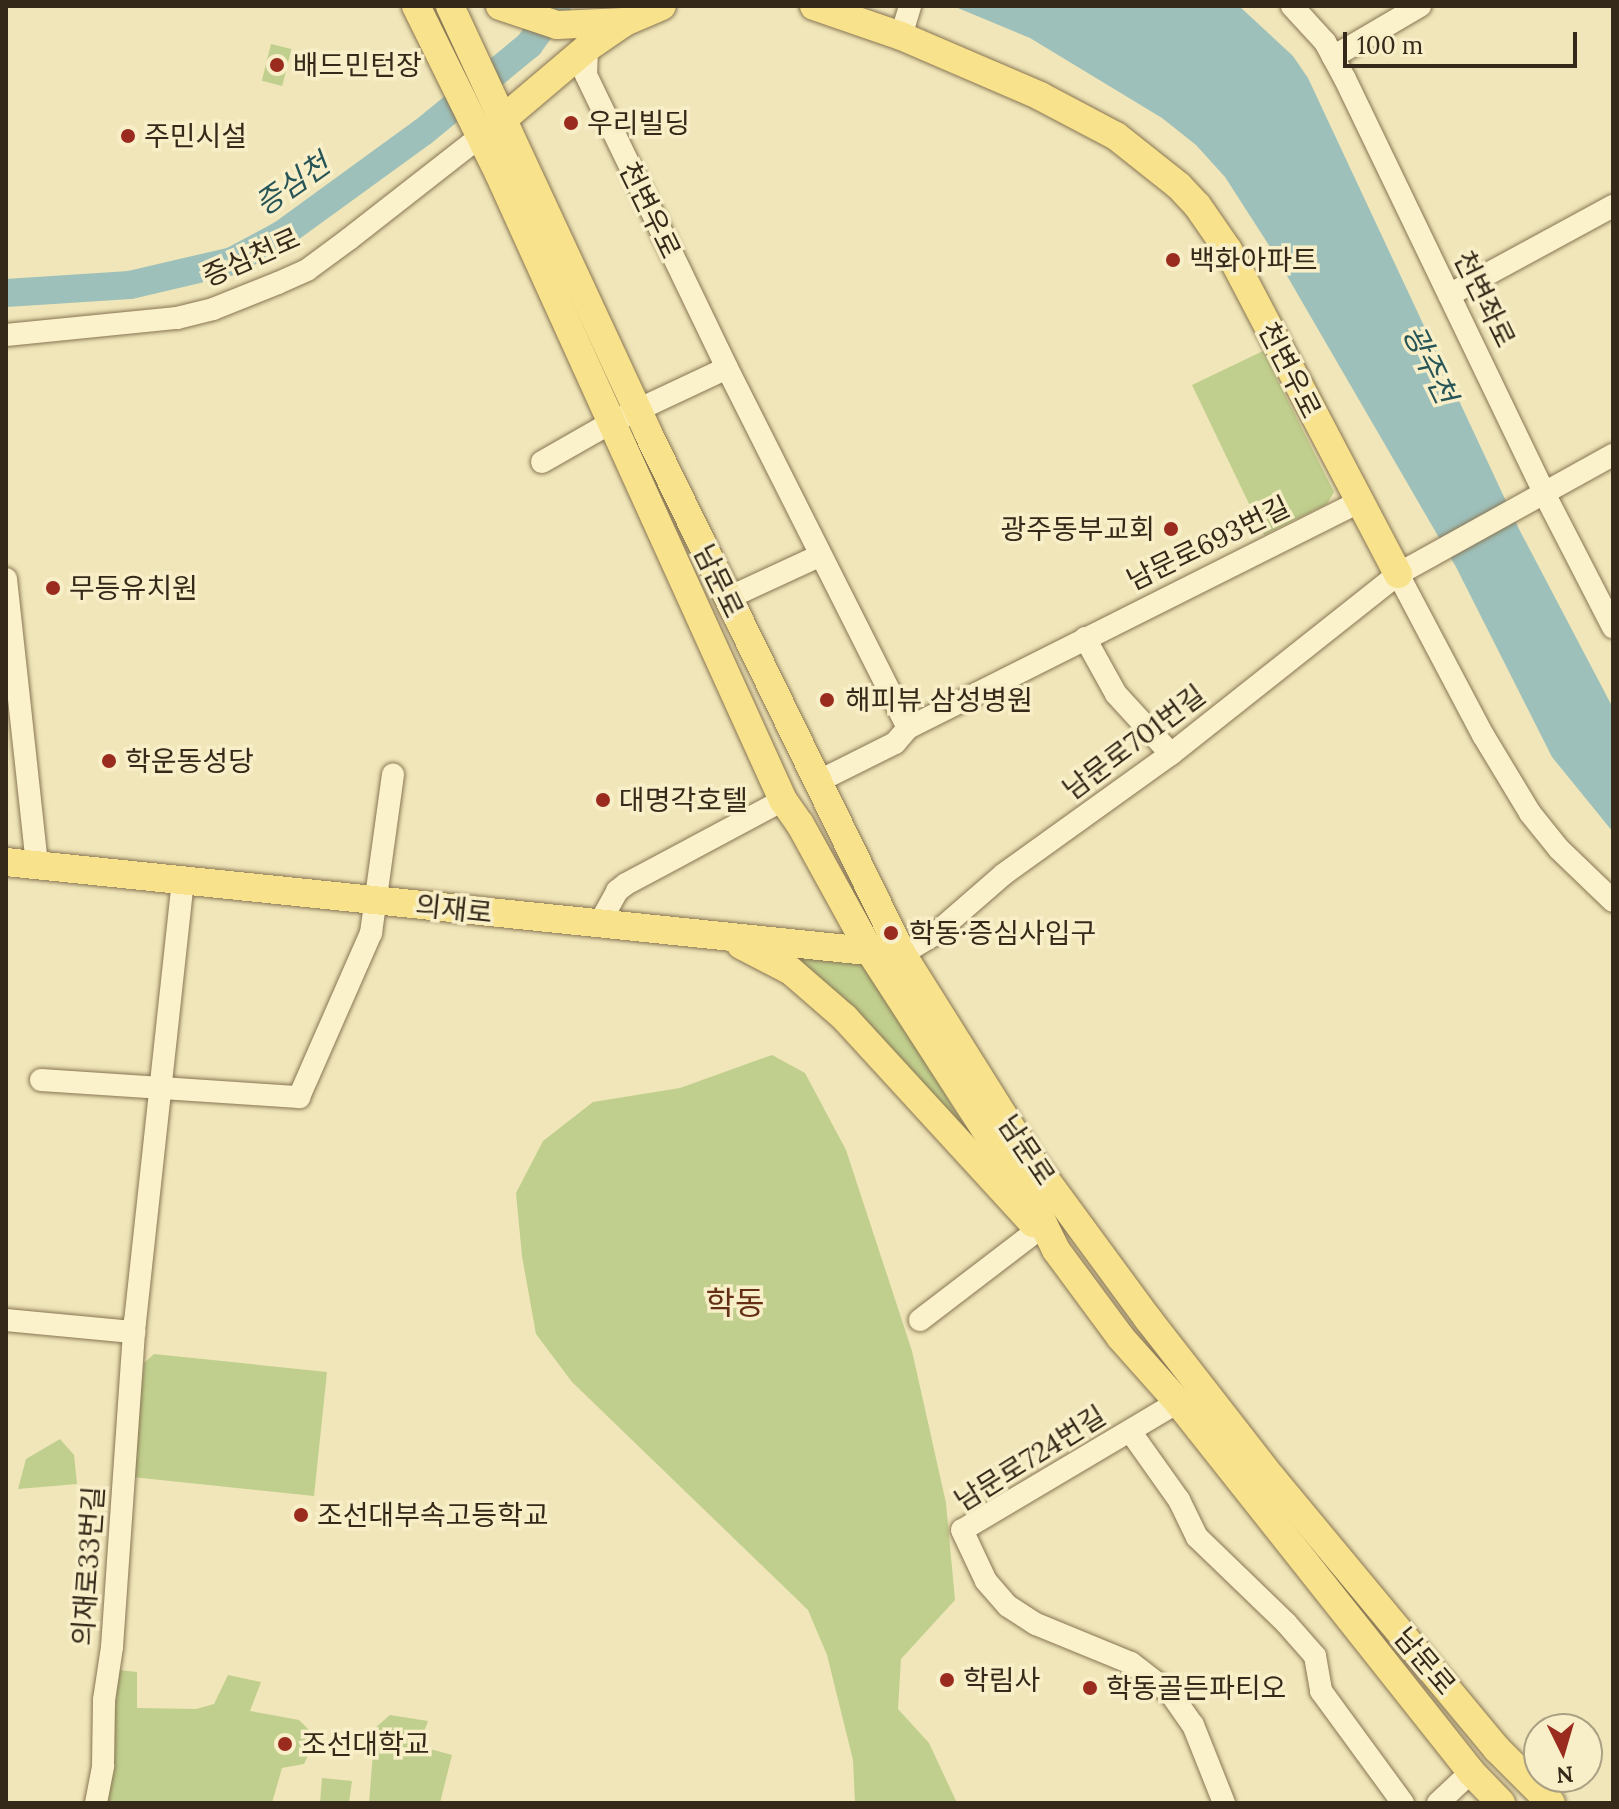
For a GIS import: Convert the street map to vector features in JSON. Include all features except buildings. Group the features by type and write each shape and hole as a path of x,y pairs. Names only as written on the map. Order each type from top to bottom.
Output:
{"main road":[{"path":"416,6 445,63 492,128"},
{"path":"450,6 469,49 492,128"},
{"path":"492,128 587,48 625,22 662,6"},
{"name":"천변우로","path":"814,6 901,36 1040,96 1094,124 1140,153 1179,186 1197,205 1228,250 1398,574"},
{"path":"513,12 571,25 625,22"},
{"name":"남문로","path":"492,128 624,416 783,800 800,824 871,953 1034,1205 1047,1240 1121,1338 1181,1406 1471,1772 1501,1803"},
{"name":"남문로","path":"624,416 728,598 902,954 1032,1161 1226,1419 1497,1749 1551,1803"},
{"name":"의재로","path":"6,862 902,954"},
{"path":"726,937 791,971 845,1018 1047,1240"},
{"path":"1181,1406 1202,1411 1217,1426 1226,1419"}],"street":[{"name":"천변좌로","path":"1292,6 1325,42 1333,57 1544,493 1613,627"},
{"path":"1333,57 1420,6"},
{"path":"901,36 910,7"},
{"name":"천변우로","path":"587,48 586,75 727,368"},
{"name":"증심천로","path":"6,335 177,318 213,309 278,283 317,262 492,128"},
{"path":"1449,295 1613,206"},
{"path":"542,462 624,416 727,368 908,728"},
{"name":"남문로701번길","path":"902,954 935,934 1004,874 1171,754 1398,574 1613,455"},
{"name":"남문로693번길","path":"817,782 895,743 908,728 1359,502"},
{"path":"728,598 821,555"},
{"name":"천변우로","path":"1398,574 1483,735 1530,813 1559,849 1613,901"},
{"path":"6,579 37,865"},
{"path":"1085,638 1116,694 1171,754"},
{"path":"41,1080 299,1097 371,933 393,775"},
{"path":"599,924 617,891 626,884 783,800"},
{"name":"의재로33번길","path":"96,1803 103,1766 104,1700 112,1647 134,1332 183,881"},
{"name":"남문로","path":"920,1320 1047,1240"},
{"path":"6,1320 134,1332"},
{"name":"남문로724번길","path":"1181,1406 1130,1431 962,1530 986,1581 1008,1606 1036,1624 1131,1663 1171,1694 1193,1725 1224,1803"},
{"path":"1130,1431 1179,1500 1197,1537 1286,1623 1315,1656 1321,1691 1403,1803"},
{"path":"1438,1803 1471,1772"}],"green space":[{"name":"배드민턴장","path":"271,44 291,49 282,86 262,81"},
{"path":"1263,351 1334,492 1327,504 1264,535 1192,385"},
{"path":"755,944 858,958 871,968 968,1133"},
{"path":"772,1055 805,1073 846,1150 912,1351 946,1503 955,1600 901,1659 898,1709 929,1743 957,1803 855,1803 853,1760 827,1655 808,1610 572,1382 536,1334 522,1256 516,1193 543,1141 593,1102 680,1088"},
{"path":"154,1354 327,1372 314,1496 132,1477 144,1363"},
{"path":"60,1439 74,1455 77,1484 18,1489 26,1459"},
{"path":"119,1670 137,1672 137,1708 196,1709 214,1704 228,1675 261,1682 250,1711 299,1720 317,1738 304,1764 282,1768 272,1803 106,1803"},
{"path":"390,1715 428,1721 419,1746 452,1755 440,1803 369,1803 375,1728"},
{"path":"322,1778 352,1781 349,1803 320,1803"}],"water":[{"name":"광주천","path":"953,6 1239,6 1293,56 1308,78 1520,531 1613,708 1613,832 1552,757 1456,567 1272,250 1225,177 1196,145 1162,118 1030,38"}],"waterway":[{"name":"증심천","path":"6,293 130,285 232,261 281,235 423,132 529,45 557,6"}],"place":[{"name":"배드민턴장","path":"277,65"},
{"name":"우리빌딩","path":"571,123"},
{"name":"주민시설","path":"128,136"},
{"name":"백화아파트","path":"1173,260"},
{"name":"광주동부교회","path":"1171,529"},
{"name":"무등유치원","path":"53,588"},
{"name":"해피뷰 삼성병원","path":"827,700"},
{"name":"학운동성당","path":"109,761"},
{"name":"대명각호텔","path":"603,800"},
{"name":"학동·증심사입구","path":"891,933"},
{"name":"조선대부속고등학교","path":"301,1515"},
{"name":"학림사","path":"947,1680"},
{"name":"학동골든파티오","path":"1090,1688"},
{"name":"조선대학교","path":"285,1744"}],"district":[{"name":"학동","path":"735,1303"}]}
